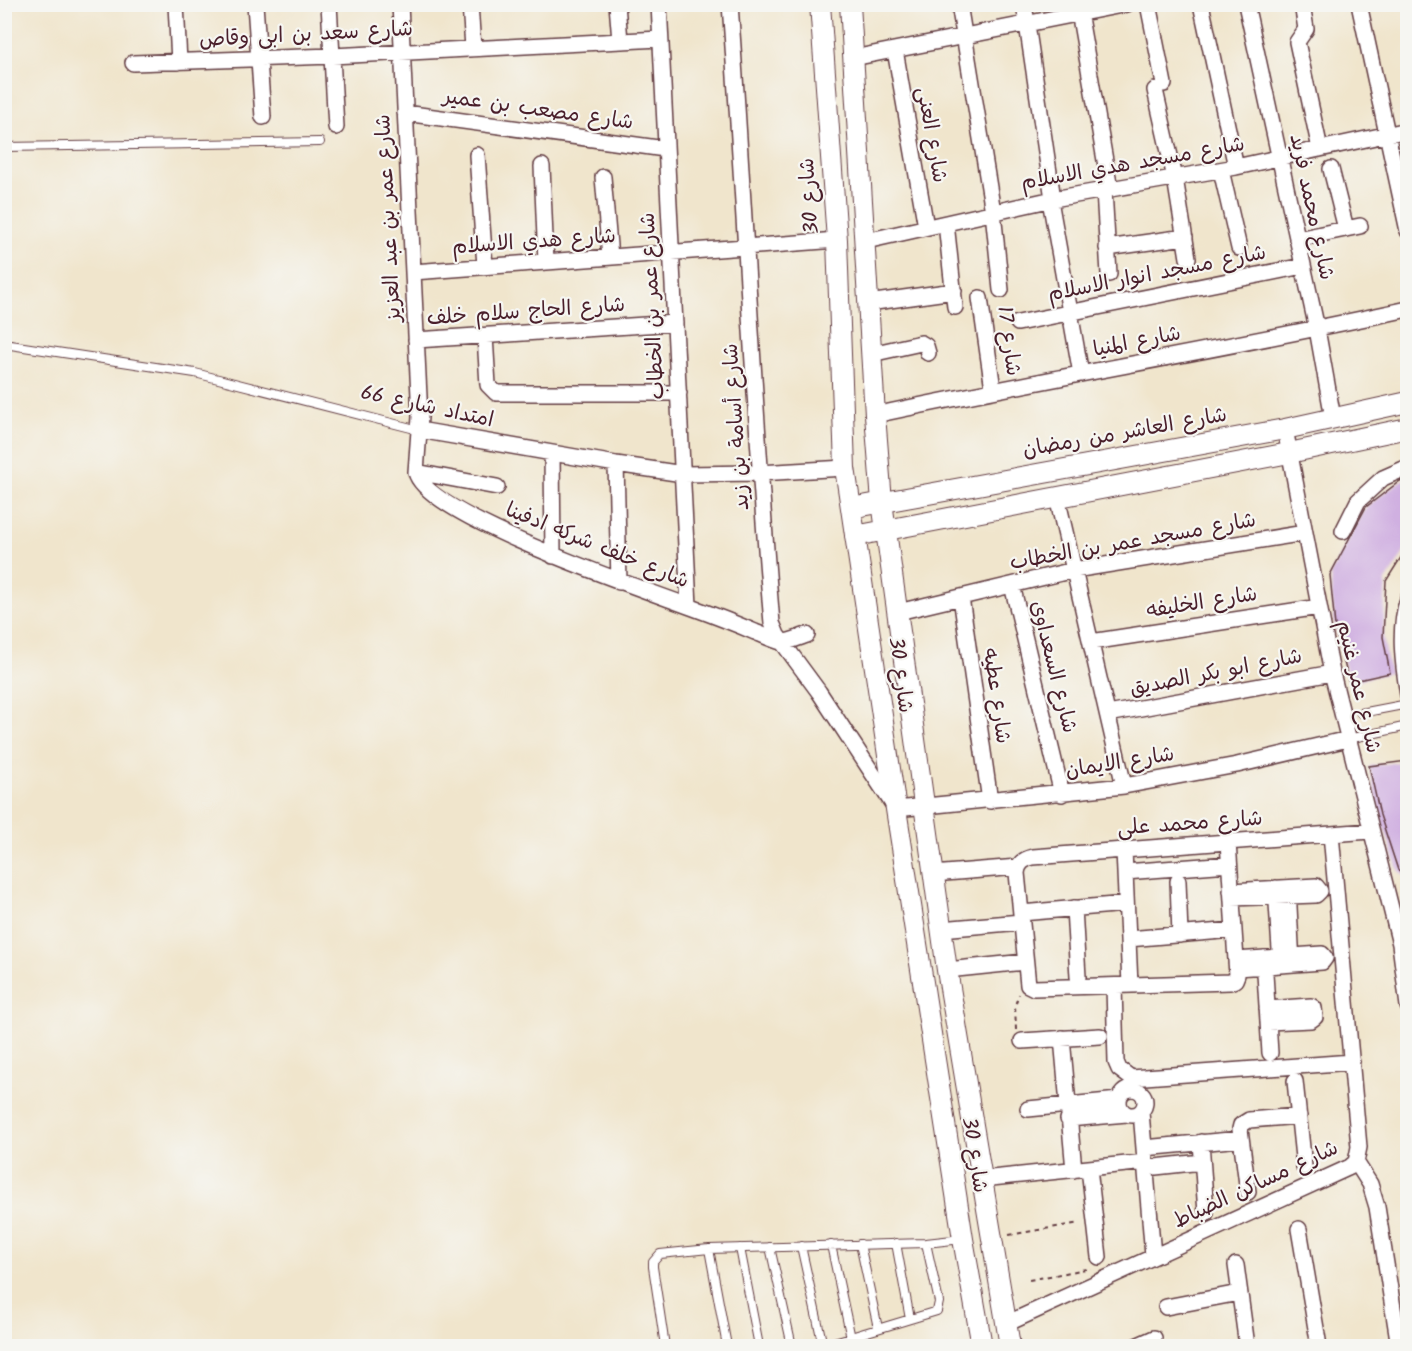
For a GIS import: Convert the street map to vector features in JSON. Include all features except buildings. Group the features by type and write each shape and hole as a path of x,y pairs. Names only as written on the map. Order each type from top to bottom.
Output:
{"street":[{"path":"176,4 179,62"},
{"path":"255,4 263,117"},
{"path":"329,4 336,127"},
{"name":"شارع عمر بن عبد العزيز","path":"400,4 420,417 418,430"},
{"path":"470,4 473,48"},
{"path":"617,4 620,41"},
{"name":"شارع عمر بن الخطاب","path":"659,4 689,606"},
{"name":"شارع أسامة بن زيد","path":"730,4 747,248 759,473 772,623 782,642 819,692 896,809"},
{"name":"شارع 30","path":"820,4 837,240 845,468 963,1239 982,1347"},
{"name":"شارع 30","path":"850,4 882,502 946,970 1010,1347"},
{"path":"959,4 993,213 1001,290"},
{"path":"1024,4 1052,199 1081,374"},
{"path":"853,58 1026,26 1078,10 1127,4"},
{"path":"1148,4 1159,87 1188,258"},
{"path":"1201,4 1229,169 1239,248"},
{"name":"شارع محمد فريد","path":"1246,4 1317,329 1333,418"},
{"path":"1302,4 1306,29 1297,42 1320,149"},
{"path":"1359,4 1407,231"},
{"path":"1078,10 1107,190 1108,274"},
{"name":"شارع سعد بن ابى وقاص","path":"133,63 332,56 660,39"},
{"name":"شارع العنى","path":"895,50 926,227"},
{"name":"شارع مصعب بن عمير","path":"405,113 665,149"},
{"name":"شارع مسجد هدي الاسلام","path":"866,241 1052,199 1229,169 1407,129"},
{"path":"477,156 485,267"},
{"path":"542,166 546,262"},
{"path":"1297,239 1353,227 1331,169"},
{"path":"603,177 610,257"},
{"path":"946,223 955,308"},
{"path":"1107,248 1185,237"},
{"name":"شارع هدي الاسلام","path":"413,272 837,240"},
{"name":"شارع مسجد انوار الاسلام","path":"1018,323 1303,266"},
{"path":"868,303 954,291"},
{"name":"شارع 17","path":"980,298 993,389"},
{"name":"شارع المنيا","path":"875,415 993,389 1317,329 1407,309"},
{"name":"شارع الحاج سلام خلف","path":"416,340 675,323"},
{"path":"485,336 488,385 496,393 679,393"},
{"path":"871,354 921,343 926,346 928,352"},
{"name":"شارع العاشر من رمضان","path":"851,508 1285,429 1407,402"},
{"path":"855,536 1289,453 1407,428"},
{"name":"شارع عمر غنيم","path":"1285,429 1332,673 1404,952 1407,1006"},
{"path":"418,430 416,472 497,487"},
{"name":"امتداد شارع 66","path":"418,430 683,474 759,473 845,468"},
{"path":"552,453 553,556"},
{"path":"616,464 619,582"},
{"path":"1343,531 1358,501 1383,478 1407,467"},
{"name":"شارع خلف شركه ادفينا","path":"416,472 422,485 449,504 553,556 782,642"},
{"path":"1057,497 1124,786"},
{"name":"شارع مسجد عمر بن الخطاب","path":"898,612 1074,570 1305,533"},
{"name":"شارع السعداوى","path":"1012,585 1062,794"},
{"name":"شارع عطيه","path":"961,597 990,801"},
{"path":"1407,598 1403,635 1407,695"},
{"name":"شارع الخليفه","path":"1091,642 1319,607"},
{"path":"782,642 807,635"},
{"name":"شارع ابو بكر الصديق","path":"1108,714 1332,673"},
{"name":"شارع الايمان","path":"896,809 1124,786 1237,765 1348,740"},
{"name":"شارع محمد على","path":"933,874 1018,870 1021,862 1033,857 1371,831"},
{"name":"شارع مساكن الضباط","path":"1006,1324 1350,1167 1356,1161 1359,1147 1331,834"},
{"path":"1018,870 1028,985 1034,988 1230,982 1237,978 1228,842"},
{"path":"1124,850 1130,985"},
{"path":"1125,872 1230,864"},
{"path":"1178,881 1180,935"},
{"path":"1231,894 1282,892 1286,961 1236,964"},
{"path":"941,929 1074,908 1126,904"},
{"path":"1074,908 1078,976"},
{"path":"1128,939 1234,930"},
{"path":"1264,962 1270,1053"},
{"path":"946,970 1025,963"},
{"path":"1114,986 1116,1062 1119,1069 1131,1078 1352,1062"},
{"path":"1022,1041 1100,1036"},
{"path":"1062,1038 1068,1112 1095,1220 1099,1257"},
{"path":"1295,1080 1304,1167"},
{"path":"1028,1109 1068,1112 1134,1113 1145,1103 1138,1091 1133,1090 1124,1092 1119,1100 1068,1112"},
{"path":"1119,1100 1121,1108 1134,1113"},
{"path":"1134,1113 1146,1159 1153,1256"},
{"path":"1248,1192 1240,1129 1244,1121 1299,1116"},
{"path":"982,1179 1081,1169 1146,1159 1201,1142 1241,1139"},
{"path":"1201,1142 1206,1213"},
{"path":"1146,1159 1202,1162"},
{"path":"1356,1161 1370,1184 1377,1207 1399,1347"},
{"path":"1299,1229 1319,1347"},
{"path":"1236,1265 1247,1347"},
{"path":"1167,1307 1239,1293"},
{"path":"1136,1347 1154,1338"}],"lane":[{"path":"4,147 320,142"},
{"name":"امتداد شارع 66","path":"4,344 195,374 418,430"},
{"path":"1361,713 1407,704"},
{"path":"1348,740 1407,726"},
{"path":"665,1347 653,1262 660,1254 709,1249 926,1243 963,1239"},
{"path":"801,1246 822,1346 934,1313 940,1306 926,1243"},
{"path":"896,1244 910,1319"},
{"path":"831,1245 853,1337 860,1347"},
{"path":"860,1245 878,1328"},
{"path":"770,1247 792,1347"},
{"path":"740,1248 759,1347"},
{"path":"709,1249 728,1347"}],"path":[{"path":"1022,1041 1016,1030 1015,1005 1026,982"},
{"path":"992,1238 1095,1220"},
{"path":"1029,1280 1090,1269 1094,1267 1099,1257"}]}
